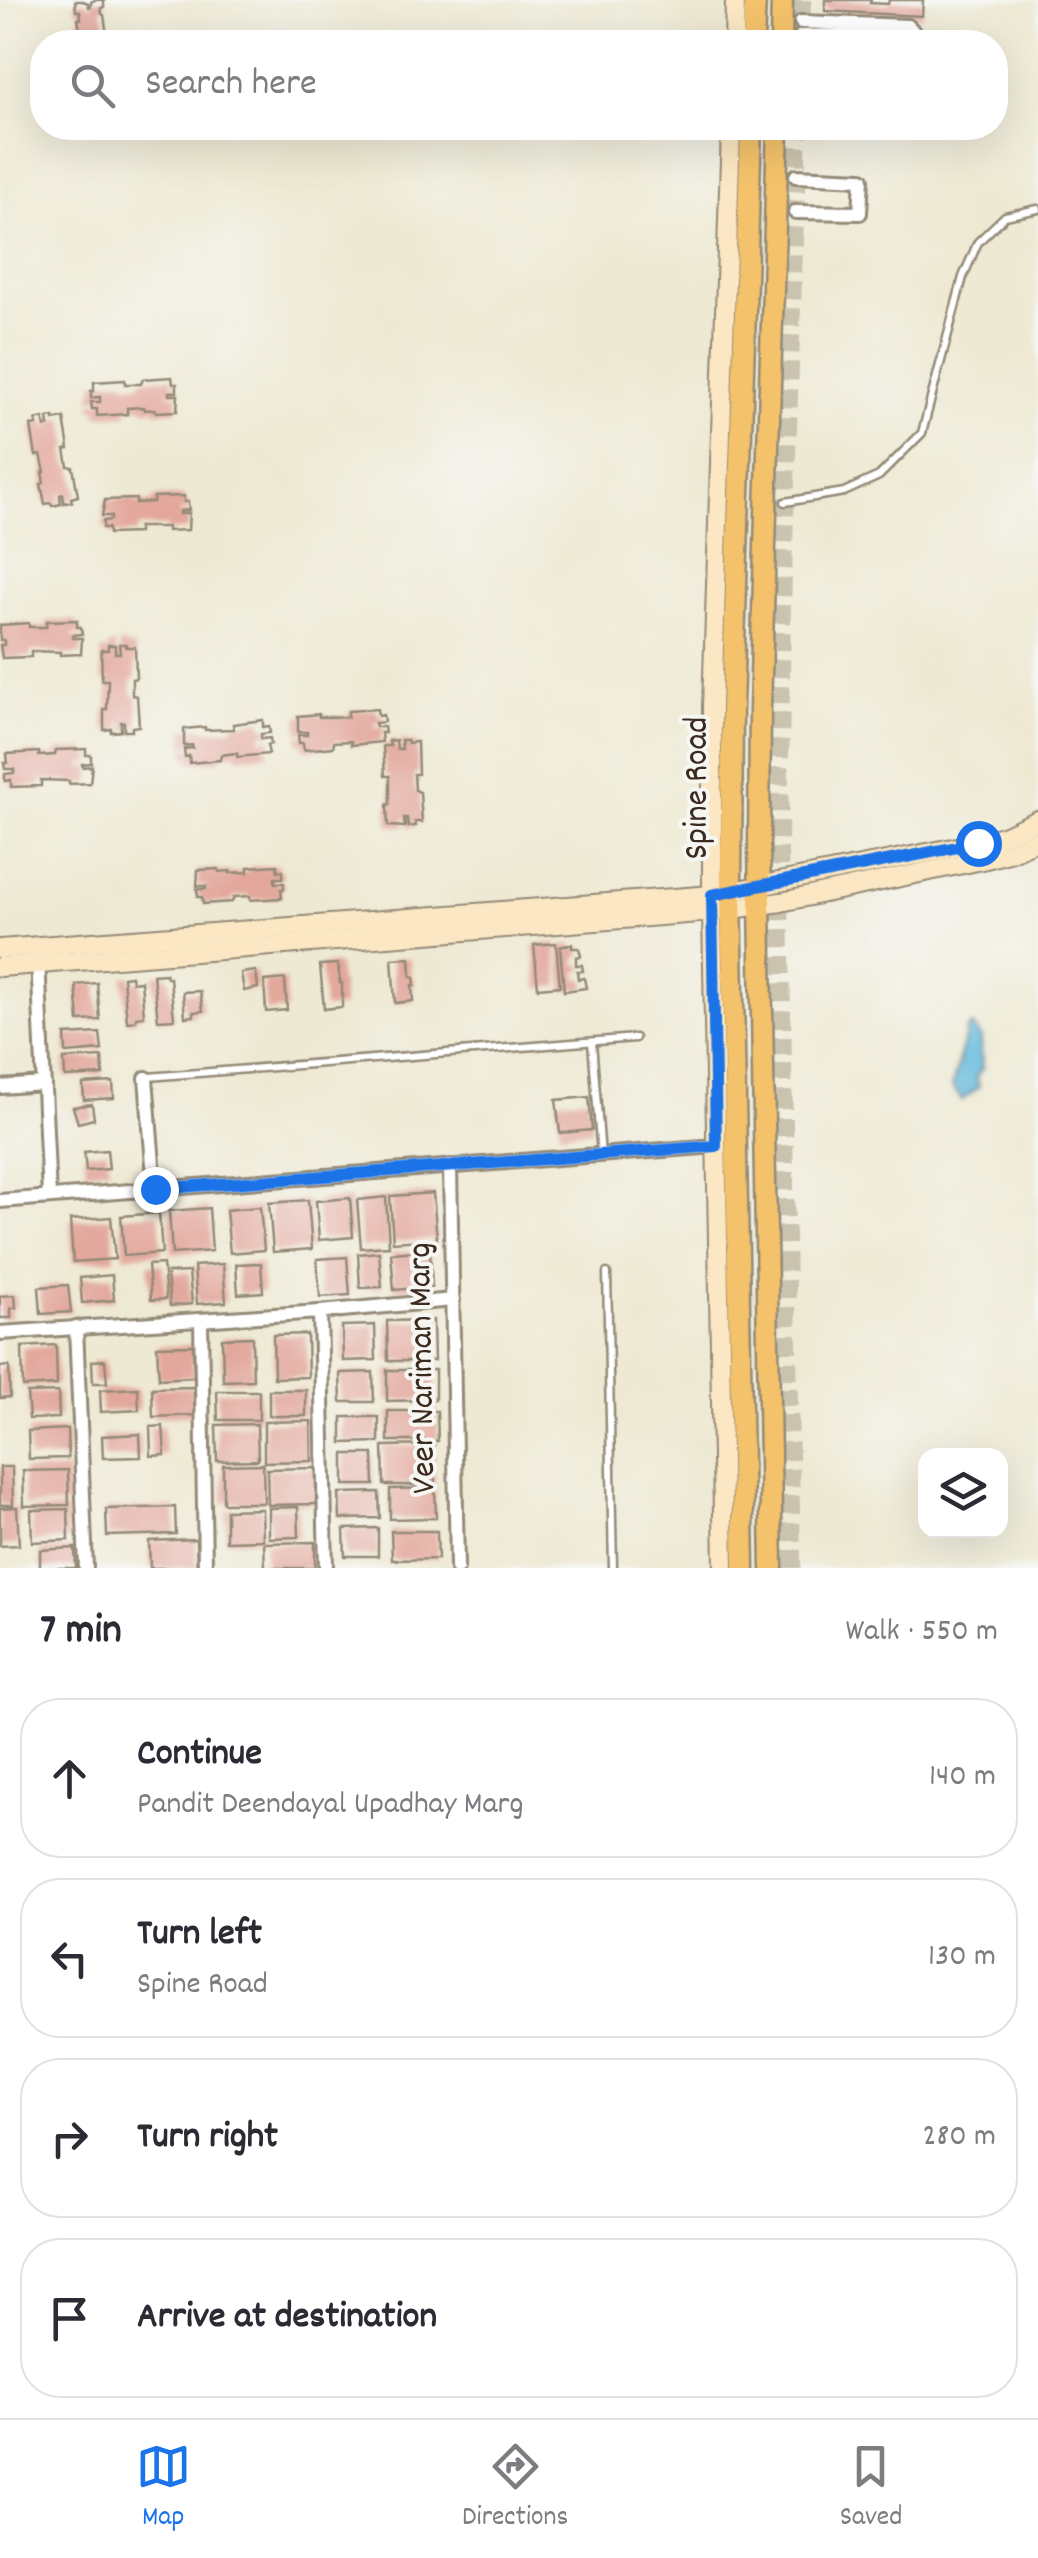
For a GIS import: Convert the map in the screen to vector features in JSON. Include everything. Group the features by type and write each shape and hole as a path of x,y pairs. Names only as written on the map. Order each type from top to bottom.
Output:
{"main road":[{"path":"754,30 755,0"},
{"path":"782,0 793,30"},
{"name":"Spine Road","path":"744,1568 722,901 750,140"},
{"name":"Spine Road","path":"772,1568 760,896 762,604 778,140"}],"street":[{"path":"734,30 735,0"},
{"path":"843,30 908,26 912,30"},
{"name":"Spine Road","path":"724,1568 716,1146 722,901 712,707 731,140"},
{"path":"795,212 860,213 862,179 796,176"},
{"path":"0,967 37,955 760,896 978,843 1038,820"},
{"path":"760,896 781,902 982,860 1038,840"},
{"path":"0,949 37,955"},
{"path":"37,955 49,1197"},
{"path":"146,1078 155,1189"},
{"path":"0,1087 44,1084"},
{"path":"0,1201 716,1146"},
{"name":"Veer Nariman Marg","path":"450,1166 458,1568"},
{"path":"0,1333 452,1300"},
{"path":"320,1312 326,1568"},
{"path":"201,1320 205,1568"},
{"path":"76,1328 86,1568"}],"lane":[{"path":"786,502 844,492 879,476 922,433 963,278 978,242 1004,216 1038,209"},
{"path":"146,1078 635,1038"},
{"path":"592,1042 601,1155"},
{"path":"606,1273 613,1568"}],"water":[{"path":"972,1025 981,1037 982,1069 976,1076 979,1087 962,1100 952,1087 967,1029"}],"building":[{"path":"104,0 101,8 106,30 80,30 80,11 76,11 75,1 88,3 89,7 91,2"},
{"path":"825,0 888,4 889,0 923,0 922,16 825,11"},
{"path":"172,377 177,392 169,395 178,395 177,411 127,408 127,414 97,416 97,409 92,409 91,402 100,402 100,397 91,398 94,382 125,380 125,384 141,384 143,379"},
{"path":"43,418 45,427 49,426 48,418 64,418 69,449 65,450 68,466 73,467 78,496 64,503 63,494 60,495 61,504 52,506 45,504 41,484 45,472 41,455 36,456 31,426"},
{"path":"184,496 189,510 180,514 189,513 188,530 138,527 138,533 109,534 108,528 103,528 103,521 111,520 111,516 102,516 105,500 136,499 136,503 153,502 154,497"},
{"path":"77,620 82,634 73,638 82,638 81,654 31,651 31,657 2,658 0,645 4,645 4,640 0,640 0,625 29,623 29,627 46,627 47,621"},
{"path":"119,644 135,647 132,695 137,696 139,726 124,731 121,722 121,731 111,732 104,730 108,680 102,680 101,650 115,645 115,653 120,653"},
{"path":"377,709 378,716 383,715 384,722 375,723 376,727 384,727 382,742 334,742 333,747 304,750 303,743 299,743 298,735 307,732 298,732 298,716 348,717 348,711"},
{"path":"263,720 263,727 269,726 270,733 261,734 261,739 270,738 269,754 237,757 237,753 221,755 220,760 190,763 189,756 185,757 184,749 193,748 184,746 184,729 234,729 233,724"},
{"path":"396,740 397,749 402,749 401,740 417,742 415,790 420,792 422,822 415,822 416,826 408,827 404,818 405,827 388,826 390,776 385,776 383,746"},
{"path":"86,749 91,763 82,764 92,766 90,783 41,780 41,786 11,787 11,780 5,781 5,774 14,773 14,769 5,769 7,754 55,755 56,750"},
{"path":"277,865 278,871 283,871 283,878 275,878 275,883 284,883 282,898 234,897 232,902 203,904 202,897 198,897 197,889 206,886 197,886 198,870 248,872 248,867"},
{"path":"556,943 560,986 538,988 534,945"},
{"path":"572,944 572,948 579,948 581,956 576,957 576,965 582,965 583,971 577,971 578,979 584,978 586,988 564,991 560,947"},
{"path":"410,958 415,985 413,1001 395,1003 392,959"},
{"path":"338,964 342,1007 324,1009 320,965"},
{"path":"256,971 258,988 244,991 241,973"},
{"path":"166,974 170,978 174,1019 158,1020 153,975"},
{"path":"131,976 132,982 141,981 144,1016 127,1022 123,977"},
{"path":"285,979 287,1010 266,1012 264,981"},
{"path":"97,983 100,1020 79,1021 76,985"},
{"path":"200,991 203,1011 185,1017 183,992"},
{"path":"100,1033 102,1050 66,1053 65,1035"},
{"path":"102,1057 103,1075 65,1077 64,1059"},
{"path":"113,1082 114,1098 84,1100 83,1084"},
{"path":"589,1097 592,1130 560,1133 556,1100"},
{"path":"92,1104 94,1119 78,1123 73,1107"},
{"path":"107,1150 109,1169 86,1171 84,1152"},
{"path":"433,1193 437,1239 393,1242 390,1196"},
{"path":"386,1197 389,1246 361,1248 357,1200"},
{"path":"350,1198 353,1237 319,1240 316,1201"},
{"path":"308,1200 312,1249 273,1252 269,1203"},
{"path":"260,1207 264,1250 230,1253 226,1210"},
{"path":"209,1208 212,1251 172,1254 169,1211"},
{"path":"159,1213 162,1253 124,1256 121,1216"},
{"path":"111,1217 115,1259 73,1262 70,1220"},
{"path":"430,1250 432,1287 394,1290 391,1253"},
{"path":"379,1252 382,1287 360,1288 358,1254"},
{"path":"347,1257 350,1295 320,1297 317,1259"},
{"path":"261,1263 263,1292 238,1294 236,1264"},
{"path":"163,1264 166,1299 151,1300 148,1265"},
{"path":"223,1264 226,1302 197,1304 194,1266"},
{"path":"189,1272 192,1304 170,1306 167,1273"},
{"path":"112,1275 114,1300 82,1303 80,1278"},
{"path":"68,1285 71,1312 41,1314 39,1287"},
{"path":"15,1295 16,1308 11,1308 11,1318 0,1318 0,1296"},
{"path":"433,1320 434,1361 388,1361 387,1321"},
{"path":"375,1325 376,1360 343,1361 342,1326"},
{"path":"307,1334 308,1377 274,1378 273,1335"},
{"path":"252,1337 253,1380 223,1381 222,1338"},
{"path":"56,1345 57,1385 23,1387 22,1347"},
{"path":"193,1345 194,1377 159,1379 157,1346"},
{"path":"105,1360 107,1383 93,1383 92,1361"},
{"path":"9,1366 10,1397 0,1398 0,1367"},
{"path":"387,1370 435,1370 435,1400 387,1401"},
{"path":"373,1372 374,1402 341,1402 340,1373"},
{"path":"194,1387 195,1415 153,1417 152,1388"},
{"path":"138,1388 139,1410 101,1412 100,1390"},
{"path":"269,1390 306,1390 306,1416 269,1416"},
{"path":"217,1391 259,1391 259,1420 218,1420"},
{"path":"58,1392 59,1418 29,1419 27,1393"},
{"path":"388,1411 437,1411 438,1441 388,1441"},
{"path":"342,1417 379,1417 379,1442 342,1443"},
{"path":"311,1421 312,1461 264,1462 264,1422"},
{"path":"257,1424 258,1460 217,1461 216,1425"},
{"path":"163,1426 165,1455 151,1456 150,1427"},
{"path":"67,1429 68,1458 29,1459 28,1431"},
{"path":"140,1434 141,1457 103,1458 102,1436"},
{"path":"434,1445 435,1485 384,1485 383,1446"},
{"path":"344,1454 373,1454 374,1485 344,1485"},
{"path":"263,1464 264,1503 223,1503 223,1465"},
{"path":"0,1467 12,1467 13,1505 0,1505"},
{"path":"316,1468 316,1504 268,1505 267,1469"},
{"path":"68,1470 69,1505 24,1506 23,1471"},
{"path":"435,1488 436,1518 390,1519 390,1489"},
{"path":"379,1492 380,1518 340,1519 339,1493"},
{"path":"17,1507 19,1545 0,1546 0,1508"},
{"path":"175,1507 176,1534 107,1536 106,1509"},
{"path":"298,1507 299,1537 269,1538 269,1508"},
{"path":"68,1509 69,1540 32,1542 31,1510"},
{"path":"262,1509 263,1540 226,1541 226,1510"},
{"path":"378,1528 378,1556 345,1556 344,1529"},
{"path":"391,1531 437,1531 438,1559 392,1560"},
{"path":"196,1539 197,1568 150,1568 149,1541"},
{"path":"315,1542 315,1568 265,1568 264,1543"},
{"path":"75,1548 76,1568 40,1568 40,1550"}],"tunnel":[{"path":"801,30 802,0"},
{"path":"792,1568 779,846 782,605 798,140"}],"route":[{"path":"155,1189 716,1146 712,895 978,843"}]}
